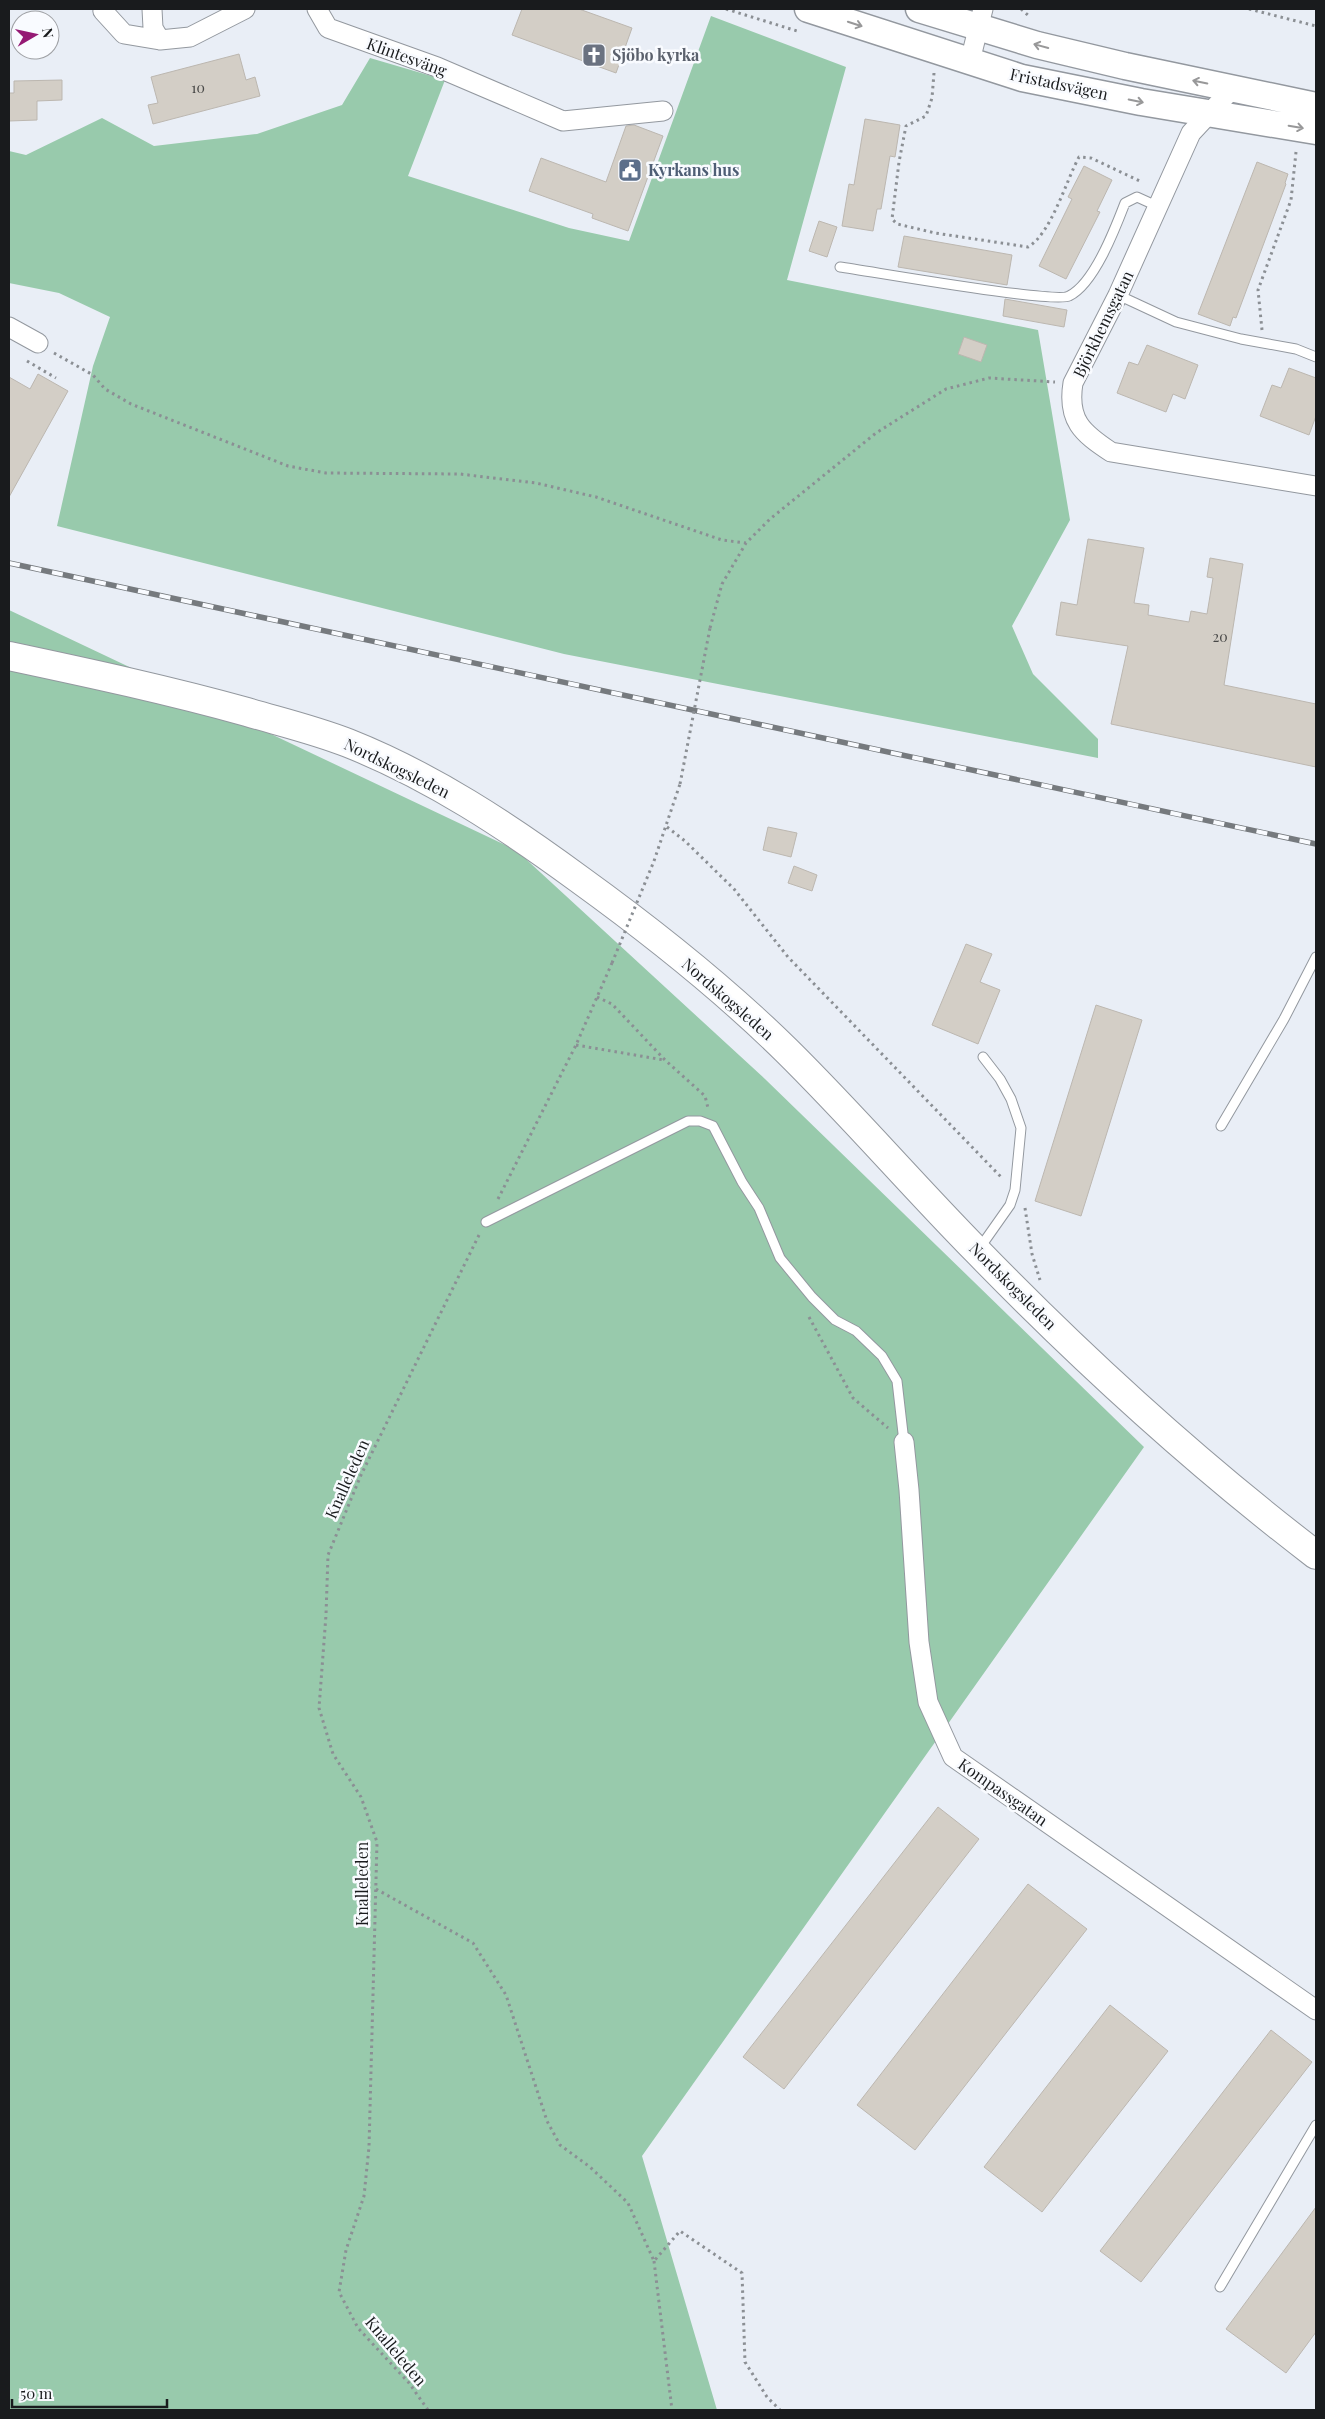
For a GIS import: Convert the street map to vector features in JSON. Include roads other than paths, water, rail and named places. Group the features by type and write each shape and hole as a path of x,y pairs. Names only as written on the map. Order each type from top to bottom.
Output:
{"main road":[{"name":"Nordskogsleden","path":"9,656 188,696 312,730 349,743 453,795 528,841 663,942 782,1046 977,1251 1072,1346 1212,1470 1316,1555"}],"street":[{"path":"104,9 103,12 124,34 160,40 190,37 245,9"},
{"path":"152,9 153,28 160,40"},
{"name":"Klintesväng","path":"317,9 328,28 437,67 563,121 663,111"},
{"name":"Fristadsvägen","path":"808,9 1022,78 1141,102 1316,131"},
{"name":"Fristadsvägen","path":"920,9 981,17 1038,45 1316,106"},
{"path":"970,61 981,17"},
{"name":"Björkhemsgatan","path":"1232,89 1191,133 1118,295 1073,383 1071,399 1075,420 1085,434 1111,452 1316,486"},
{"path":"9,327 38,344"},
{"name":"Kompassgatan","path":"904,1442 919,1642 928,1702 953,1757 1316,2010"}],"lane":[{"path":"840,267 1023,294 1067,298 1081,288 1094,268 1125,203 1138,197 1162,200"},
{"path":"1118,295 1176,322 1296,349 1316,357"},
{"path":"1221,1126 1284,1019 1316,957"},
{"path":"977,1251 1010,1205 1015,1190 1020,1128 1011,1099 1000,1079 982,1057"},
{"path":"486,1222 688,1121 700,1121 713,1126 742,1182 759,1208 780,1258 812,1297 835,1320 856,1331 882,1356 897,1381 904,1442"},
{"path":"1220,2287 1316,2125"}],"railway":[{"path":"9,563 1316,844"}],"place":[{"name":"Sjöbo kyrka","path":"594,55"},
{"name":"Kyrkans hus","path":"630,170"}]}
